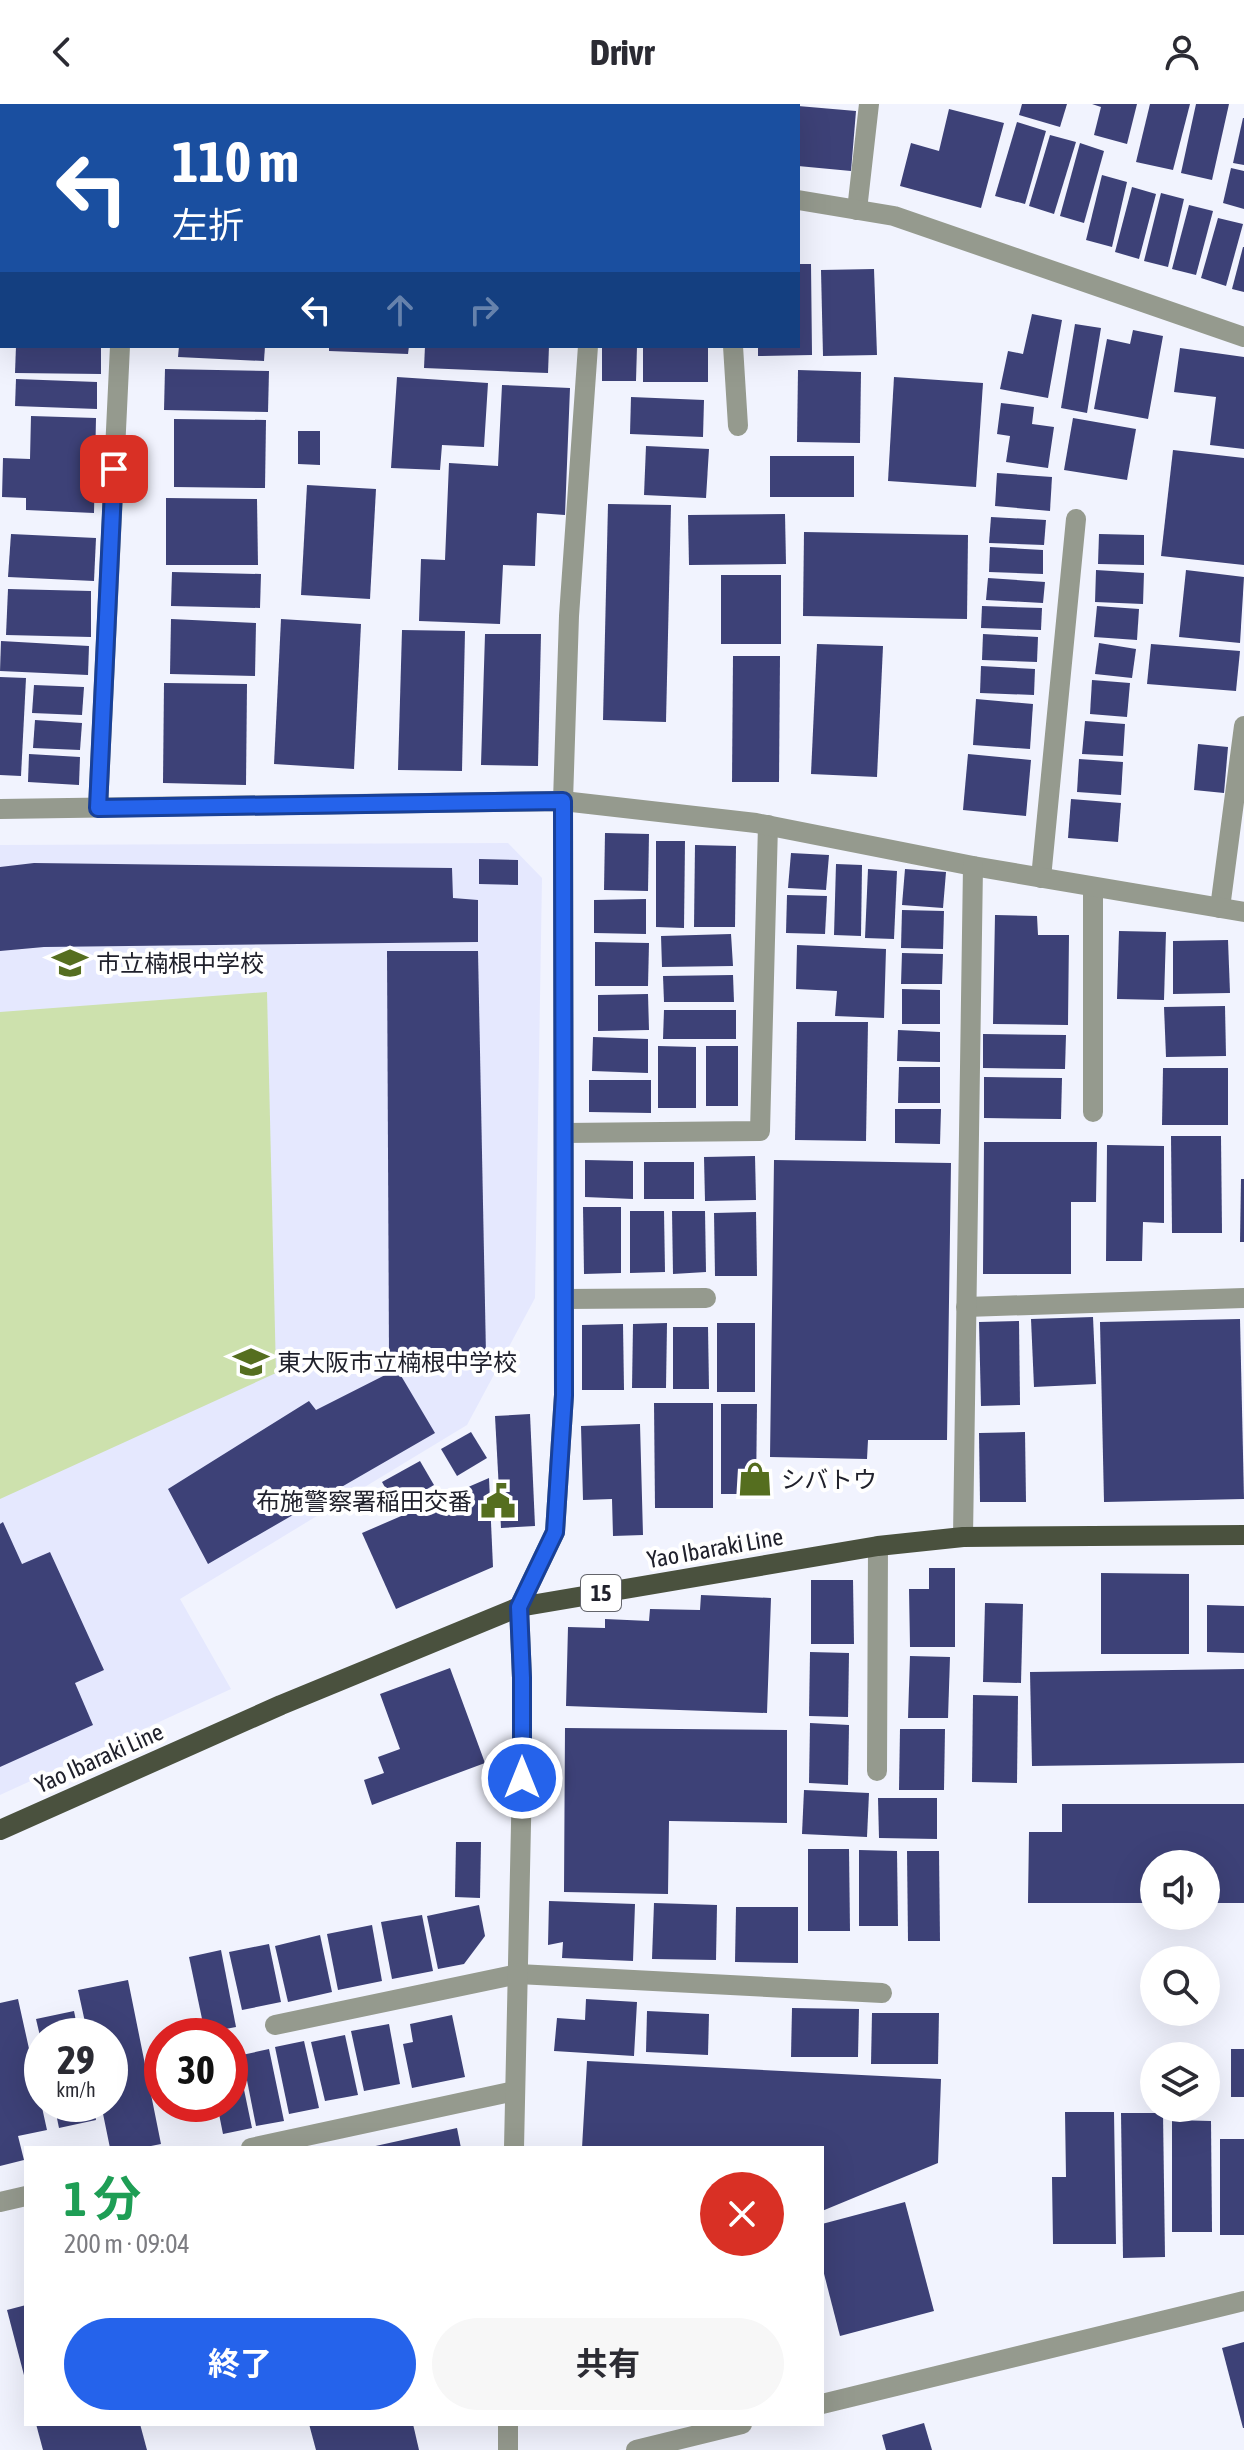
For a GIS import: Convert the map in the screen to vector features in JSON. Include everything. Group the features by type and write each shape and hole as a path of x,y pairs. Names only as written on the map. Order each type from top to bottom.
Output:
{"main road":[{"name":"Yao Ibaraki Line","path":"0,1830 281,1705 519,1607 878,1546 963,1537 1244,1535"}],"street":[{"path":"857,210 869,104"},
{"path":"800,200 894,216 1244,337"},
{"path":"98,808 120,348"},
{"path":"514,2146 522,1706 519,1607 555,1532 564,1395 563,801 569,616 588,348"},
{"path":"733,348 738,426"},
{"path":"1041,878 1076,519"},
{"path":"1220,908 1244,726"},
{"path":"0,809 563,801 768,825 973,866 1244,912"},
{"path":"564,1133 760,1131 768,825"},
{"path":"963,1537 973,866"},
{"path":"1093,887 1093,1112"},
{"path":"564,1299 706,1298"},
{"path":"966,1307 1244,1298"},
{"path":"877,1771 878,1546"},
{"path":"275,2025 518,1974 882,1993"},
{"path":"260,2146 515,2091"},
{"path":"0,2202 24,2196"},
{"path":"824,2404 1244,2301"},
{"path":"508,2426 508,2450"},
{"path":"636,2450 734,2426"}],"shaded area":[{"name":"東大阪市立楠根中学校","path":"508,843 542,878 535,1298 467,1425 180,1599 231,1689 0,1795 0,845"}],"green space":[{"path":"267,992 276,1373 0,1499 0,1012"}],"building":[{"path":"1022,104 1067,104 1060,127 1019,115"},
{"path":"1092,104 1137,104 1127,144 1094,135 1101,107"},
{"path":"1150,104 1190,104 1173,170 1136,162"},
{"path":"1196,104 1229,104 1212,180 1181,173"},
{"path":"800,106 856,111 851,171 800,166"},
{"path":"949,109 1004,123 981,208 900,186 911,143 939,151"},
{"path":"1244,118 1244,165 1233,163"},
{"path":"1017,122 1046,131 1025,204 995,196"},
{"path":"1050,135 1076,142 1054,214 1029,206"},
{"path":"1080,143 1104,151 1084,223 1060,216"},
{"path":"1231,168 1244,171 1244,209 1223,203"},
{"path":"1102,175 1127,182 1112,247 1086,240"},
{"path":"1132,187 1156,194 1139,259 1115,252"},
{"path":"1161,193 1184,199 1168,267 1144,261"},
{"path":"1189,205 1213,211 1196,275 1172,269"},
{"path":"1218,218 1243,224 1226,286 1201,278"},
{"path":"1244,247 1244,292 1232,289"},
{"path":"800,264 811,264 812,355 758,356 758,348 800,348"},
{"path":"874,269 877,355 823,356 821,270"},
{"path":"1032,314 1062,320 1048,398 1000,389 1008,351 1023,354"},
{"path":"1075,324 1101,328 1087,413 1061,408"},
{"path":"1133,330 1163,336 1148,419 1094,409 1107,339 1130,344"},
{"path":"16,348 101,348 101,374 15,373"},
{"path":"179,348 265,348 264,361 178,357"},
{"path":"329,348 409,348 408,354 329,351"},
{"path":"425,348 549,348 548,373 424,368"},
{"path":"602,348 637,348 636,381 602,381"},
{"path":"643,348 708,348 708,382 643,382"},
{"path":"1180,348 1244,357 1244,449 1210,445 1216,397 1174,392"},
{"path":"165,369 269,371 268,412 164,410"},
{"path":"798,370 861,372 860,443 797,442"},
{"path":"397,377 488,383 484,447 442,445 440,470 391,468"},
{"path":"894,377 983,383 976,487 888,481"},
{"path":"16,379 97,382 97,409 15,406"},
{"path":"502,385 570,388 565,515 537,513 535,566 503,565 500,624 419,621 421,559 445,560 449,463 498,466"},
{"path":"631,397 704,400 703,437 630,434"},
{"path":"1001,403 1034,407 1032,424 1054,427 1048,468 1006,462 1010,436 997,434"},
{"path":"31,416 96,418 94,513 26,510 26,498 2,497 3,458 30,459"},
{"path":"1073,418 1136,429 1127,480 1064,470"},
{"path":"174,419 266,420 265,488 174,487"},
{"path":"298,431 320,431 320,465 298,464"},
{"path":"646,446 709,449 706,498 644,495"},
{"path":"1173,450 1244,458 1244,565 1161,556"},
{"path":"770,456 854,456 854,497 770,497"},
{"path":"997,473 1052,477 1050,511 995,506"},
{"path":"307,485 376,489 370,599 301,595"},
{"path":"166,498 257,499 258,565 166,565"},
{"path":"608,504 671,505 666,722 603,720"},
{"path":"785,514 786,564 689,565 688,515"},
{"path":"991,517 1046,520 1044,545 989,543"},
{"path":"804,532 968,535 967,619 803,616"},
{"path":"11,534 96,538 94,581 8,577"},
{"path":"1099,534 1144,535 1144,565 1098,564"},
{"path":"990,547 1043,550 1043,574 989,572"},
{"path":"1096,570 1144,573 1143,604 1095,602"},
{"path":"1186,570 1244,577 1240,643 1179,637"},
{"path":"172,572 261,574 260,608 171,606"},
{"path":"721,575 781,575 781,644 721,644"},
{"path":"988,578 1045,582 1043,603 986,600"},
{"path":"8,589 91,591 91,637 6,635"},
{"path":"982,606 1042,608 1041,630 981,628"},
{"path":"1097,606 1139,609 1137,640 1094,637"},
{"path":"171,619 256,623 255,676 170,674"},
{"path":"281,619 361,624 354,769 274,764"},
{"path":"402,630 465,631 462,771 398,770"},
{"path":"485,634 541,634 538,766 481,765"},
{"path":"983,634 1038,637 1037,662 982,660"},
{"path":"1,641 89,646 88,675 0,671"},
{"path":"1099,643 1136,649 1132,678 1095,674"},
{"path":"817,644 883,646 877,777 811,774"},
{"path":"1151,644 1240,651 1236,691 1147,684"},
{"path":"733,656 780,656 779,782 732,782"},
{"path":"981,666 1035,669 1034,695 980,693"},
{"path":"0,677 26,678 21,776 0,775"},
{"path":"1092,680 1130,683 1127,717 1090,714"},
{"path":"164,683 247,684 246,785 163,783"},
{"path":"34,685 84,687 82,715 32,713"},
{"path":"976,699 1033,704 1030,749 973,745"},
{"path":"35,720 82,723 80,750 33,748"},
{"path":"1085,721 1125,724 1123,756 1082,754"},
{"path":"1198,744 1228,747 1224,793 1194,790"},
{"path":"29,754 80,757 79,785 28,782"},
{"path":"968,754 1031,760 1026,816 963,810"},
{"path":"1079,759 1123,762 1121,795 1077,792"},
{"path":"1071,799 1121,803 1118,842 1068,838"},
{"path":"605,833 649,834 648,891 604,890"},
{"path":"656,841 685,841 684,928 656,927"},
{"path":"695,845 736,846 735,927 694,927"},
{"path":"791,853 829,855 826,890 788,888"},
{"path":"479,859 518,860 518,885 479,884"},
{"path":"34,863 452,868 453,898 478,900 478,942 44,947 0,951 0,867"},
{"path":"836,864 862,865 861,936 834,935"},
{"path":"868,869 897,871 894,939 865,938"},
{"path":"905,869 946,872 943,908 902,905"},
{"path":"787,895 827,896 825,934 786,933"},
{"path":"646,899 646,934 594,933 594,900"},
{"path":"902,910 944,911 943,949 901,948"},
{"path":"995,915 1037,916 1038,935 1069,935 1068,1025 993,1024"},
{"path":"1119,931 1166,932 1164,1000 1117,999"},
{"path":"731,934 733,966 662,967 661,936"},
{"path":"1228,940 1230,993 1173,994 1173,941"},
{"path":"595,942 649,943 648,986 595,986"},
{"path":"797,945 886,949 884,1018 835,1016 837,991 796,989"},
{"path":"387,951 478,951 486,1355 389,1354"},
{"path":"902,953 943,954 942,984 901,984"},
{"path":"733,975 734,1002 664,1002 663,976"},
{"path":"902,989 940,990 940,1024 902,1024"},
{"path":"648,994 649,1030 598,1031 598,995"},
{"path":"1225,1006 1226,1056 1166,1057 1164,1007"},
{"path":"664,1010 736,1010 736,1039 663,1039"},
{"path":"797,1022 868,1022 866,1141 795,1140"},
{"path":"898,1030 940,1032 940,1062 897,1061"},
{"path":"983,1034 1066,1035 1065,1069 983,1068"},
{"path":"593,1037 648,1039 648,1073 592,1071"},
{"path":"658,1046 696,1047 696,1108 658,1108"},
{"path":"706,1046 738,1046 738,1106 706,1106"},
{"path":"899,1067 940,1067 940,1103 898,1103"},
{"path":"1163,1068 1228,1068 1228,1125 1162,1125"},
{"path":"984,1077 1062,1078 1061,1119 984,1118"},
{"path":"589,1080 651,1080 651,1113 589,1112"},
{"path":"895,1109 941,1109 940,1144 895,1143"},
{"path":"1171,1136 1221,1136 1222,1233 1172,1233"},
{"path":"984,1142 1097,1142 1096,1202 1071,1202 1071,1274 983,1274"},
{"path":"1107,1145 1164,1146 1164,1223 1143,1222 1142,1261 1106,1261"},
{"path":"755,1156 756,1200 705,1201 704,1157"},
{"path":"585,1160 633,1161 633,1199 585,1197"},
{"path":"774,1160 951,1163 947,1440 868,1440 867,1459 770,1457"},
{"path":"644,1162 694,1162 694,1199 644,1199"},
{"path":"1241,1179 1244,1179 1244,1242 1240,1242"},
{"path":"583,1207 621,1207 621,1273 584,1274"},
{"path":"630,1211 664,1211 665,1272 630,1273"},
{"path":"672,1211 705,1211 706,1272 673,1274"},
{"path":"756,1212 757,1276 715,1276 714,1213"},
{"path":"1093,1317 1096,1384 1034,1387 1031,1319"},
{"path":"1240,1319 1244,1499 1104,1502 1100,1322"},
{"path":"1019,1321 1020,1405 981,1406 979,1322"},
{"path":"667,1323 666,1388 632,1388 633,1324"},
{"path":"717,1323 755,1323 755,1392 717,1392"},
{"path":"623,1324 624,1390 582,1390 582,1325"},
{"path":"673,1327 708,1327 709,1389 673,1389"},
{"path":"397,1369 435,1433 208,1564 168,1489 309,1401 316,1410"},
{"path":"654,1403 713,1403 713,1508 655,1508"},
{"path":"721,1404 757,1404 756,1494 721,1494"},
{"path":"530,1414 535,1526 501,1528 495,1416"},
{"path":"640,1424 643,1535 613,1536 612,1499 583,1500 581,1426"},
{"path":"471,1432 487,1458 457,1476 441,1449"},
{"path":"1025,1432 1026,1502 980,1502 979,1433"},
{"path":"420,1461 434,1485 396,1507 382,1482"},
{"path":"489,1478 493,1567 396,1609 362,1533"},
{"path":"3,1522 22,1564 50,1552 104,1670 75,1683 93,1725 0,1767 0,1524"},
{"path":"929,1568 955,1568 955,1647 910,1647 909,1589 929,1589"},
{"path":"1101,1573 1189,1574 1189,1654 1101,1654"},
{"path":"811,1580 853,1580 854,1644 811,1644"},
{"path":"701,1595 771,1598 767,1713 566,1706 568,1627 605,1628 605,1619 649,1621 650,1609 700,1610"},
{"path":"985,1603 1023,1604 1021,1683 983,1682"},
{"path":"1207,1605 1244,1606 1244,1653 1207,1652"},
{"path":"810,1652 849,1653 848,1717 809,1716"},
{"path":"910,1656 950,1657 948,1718 908,1718"},
{"path":"450,1668 485,1763 372,1805 364,1780 384,1773 378,1757 400,1749 380,1694"},
{"path":"1244,1669 1244,1763 1032,1766 1030,1672"},
{"path":"973,1695 1018,1696 1017,1783 972,1782"},
{"path":"810,1723 849,1725 848,1785 809,1783"},
{"path":"565,1728 787,1730 787,1823 669,1821 668,1894 564,1892"},
{"path":"900,1729 945,1729 944,1790 899,1790"},
{"path":"804,1790 869,1793 867,1837 802,1834"},
{"path":"878,1798 937,1798 937,1839 879,1838"},
{"path":"1062,1804 1244,1804 1244,1903 1220,1903 1220,1850 1140,1850 1140,1903 1028,1903 1029,1832 1062,1832"},
{"path":"456,1842 481,1842 480,1898 455,1897"},
{"path":"808,1849 849,1849 850,1931 808,1931"},
{"path":"859,1850 897,1851 898,1926 859,1926"},
{"path":"907,1851 939,1851 940,1941 908,1941"},
{"path":"549,1901 635,1904 633,1961 562,1958 563,1942 548,1945"},
{"path":"654,1903 717,1905 716,1960 652,1959"},
{"path":"479,1905 485,1936 464,1964 438,1969 427,1916"},
{"path":"736,1907 798,1907 798,1963 735,1962"},
{"path":"422,1915 433,1971 392,1979 381,1922"},
{"path":"372,1925 382,1981 338,1990 327,1934"},
{"path":"320,1935 332,1992 288,2002 275,1946"},
{"path":"269,1944 281,2002 242,2010 229,1952"},
{"path":"221,1950 234,2018 202,2018 189,1957"},
{"path":"128,1980 144,2060 144,2122 157,2122 161,2144 110,2146 105,2122 128,2122 128,2018 84,2018 78,1990"},
{"path":"18,1999 24,2026 24,2122 45,2122 47,2130 18,2136 24,2160 0,2166 0,2003"},
{"path":"586,1999 637,2002 634,2056 554,2051 557,2018 585,2020"},
{"path":"792,2008 859,2009 858,2057 791,2057"},
{"path":"74,2011 75,2018 41,2018"},
{"path":"647,2011 709,2014 708,2055 646,2052"},
{"path":"872,2013 939,2013 938,2064 871,2064"},
{"path":"452,2015 465,2077 412,2088 403,2044 413,2042 410,2024"},
{"path":"389,2024 400,2084 364,2091 351,2031"},
{"path":"345,2035 358,2095 325,2101 311,2042"},
{"path":"304,2041 319,2108 289,2114 275,2047"},
{"path":"269,2049 284,2121 256,2126 248,2085 248,2054"},
{"path":"1231,2049 1244,2049 1244,2097 1231,2097"},
{"path":"587,2061 941,2079 938,2163 824,2210 824,2146 582,2146"},
{"path":"248,2109 252,2128 223,2134 221,2122 248,2122"},
{"path":"1065,2112 1114,2112 1116,2244 1053,2244 1052,2177 1066,2177"},
{"path":"1121,2113 1140,2113 1140,2122 1163,2122 1165,2257 1123,2258"},
{"path":"58,2122 87,2122 59,2128"},
{"path":"1172,2122 1211,2122 1212,2232 1172,2232"},
{"path":"457,2128 461,2146 376,2146"},
{"path":"1220,2139 1244,2139 1244,2235 1220,2235"},
{"path":"905,2202 934,2311 840,2336 824,2274 824,2223"},
{"path":"24,2306 24,2375 7,2310"},
{"path":"1244,2342 1244,2428 1243,2428 1222,2348"},
{"path":"924,2423 932,2450 886,2450 882,2435"},
{"path":"37,2426 141,2426 147,2450 43,2450"},
{"path":"310,2426 413,2426 419,2450 316,2450"}],"place":[{"name":"市立楠根中学校","path":"70,963"},
{"name":"東大阪市立楠根中学校","path":"251,1362"},
{"name":"シバトウ","path":"755,1479"},
{"name":"布施警察署稲田交番","path":"498,1501"}],"route":[{"path":"114,469 98,808 563,801 564,1395 555,1532 519,1607 522,1778"}]}
